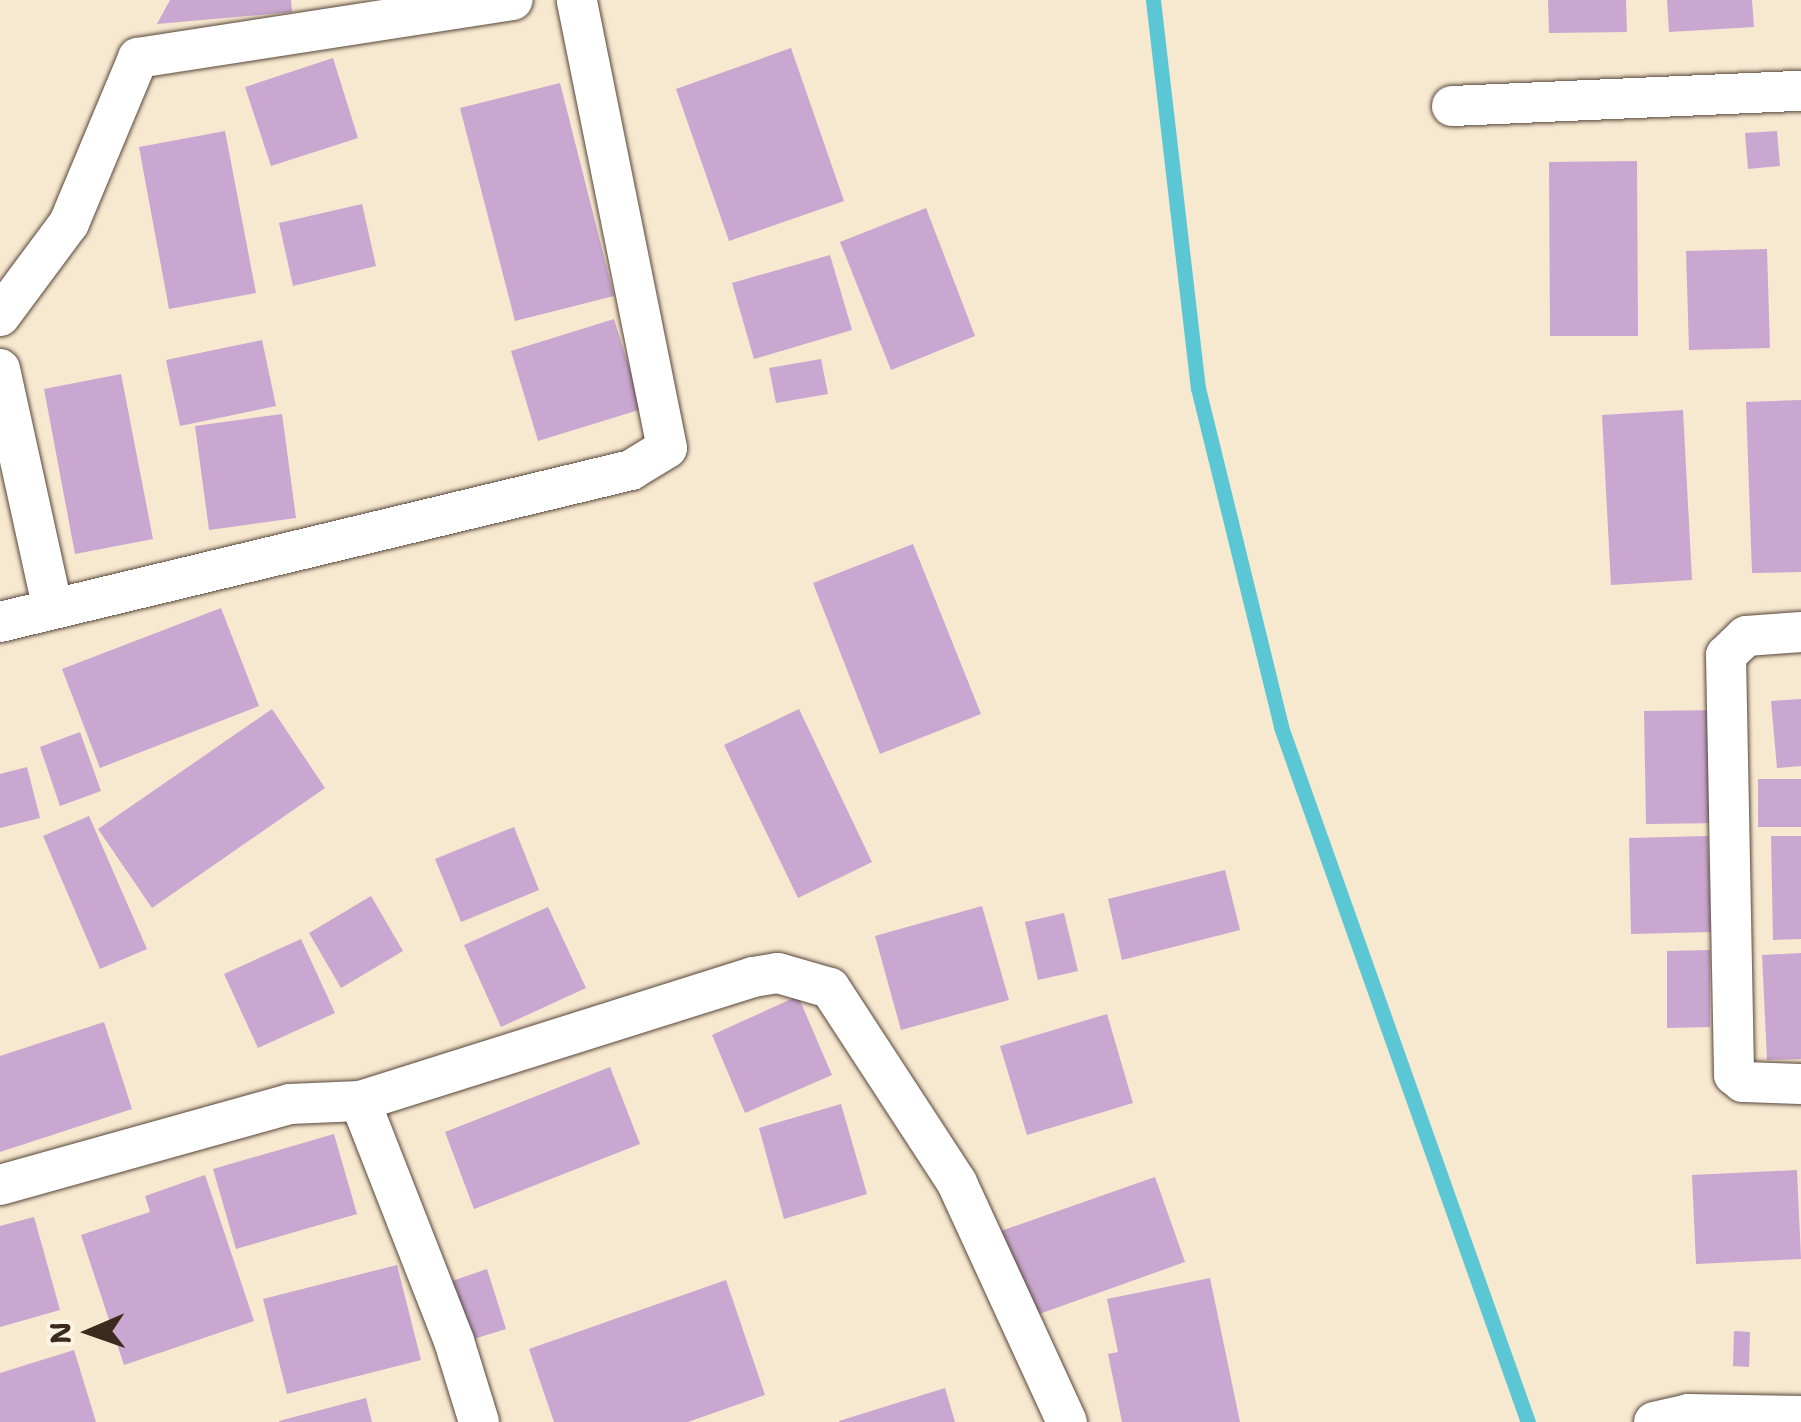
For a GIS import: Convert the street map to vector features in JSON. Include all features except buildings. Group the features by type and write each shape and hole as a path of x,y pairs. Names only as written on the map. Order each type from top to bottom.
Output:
{"street":[{"path":"0,316 68,223 138,58 512,0"},
{"path":"0,622 52,605 632,470 667,448 577,0"},
{"path":"1452,106 1801,91"},
{"path":"0,369 52,605"},
{"path":"1801,632 1746,636 1726,655 1734,1075 1743,1082 1801,1084"},
{"path":"0,1185 290,1104 360,1101 753,977 778,974 830,988 957,1182 1067,1422"},
{"path":"360,1101 454,1341 479,1422"},
{"path":"1654,1422 1688,1414 1801,1418"}],"waterway":[{"path":"1153,0 1198,388 1281,727 1528,1422"}]}
